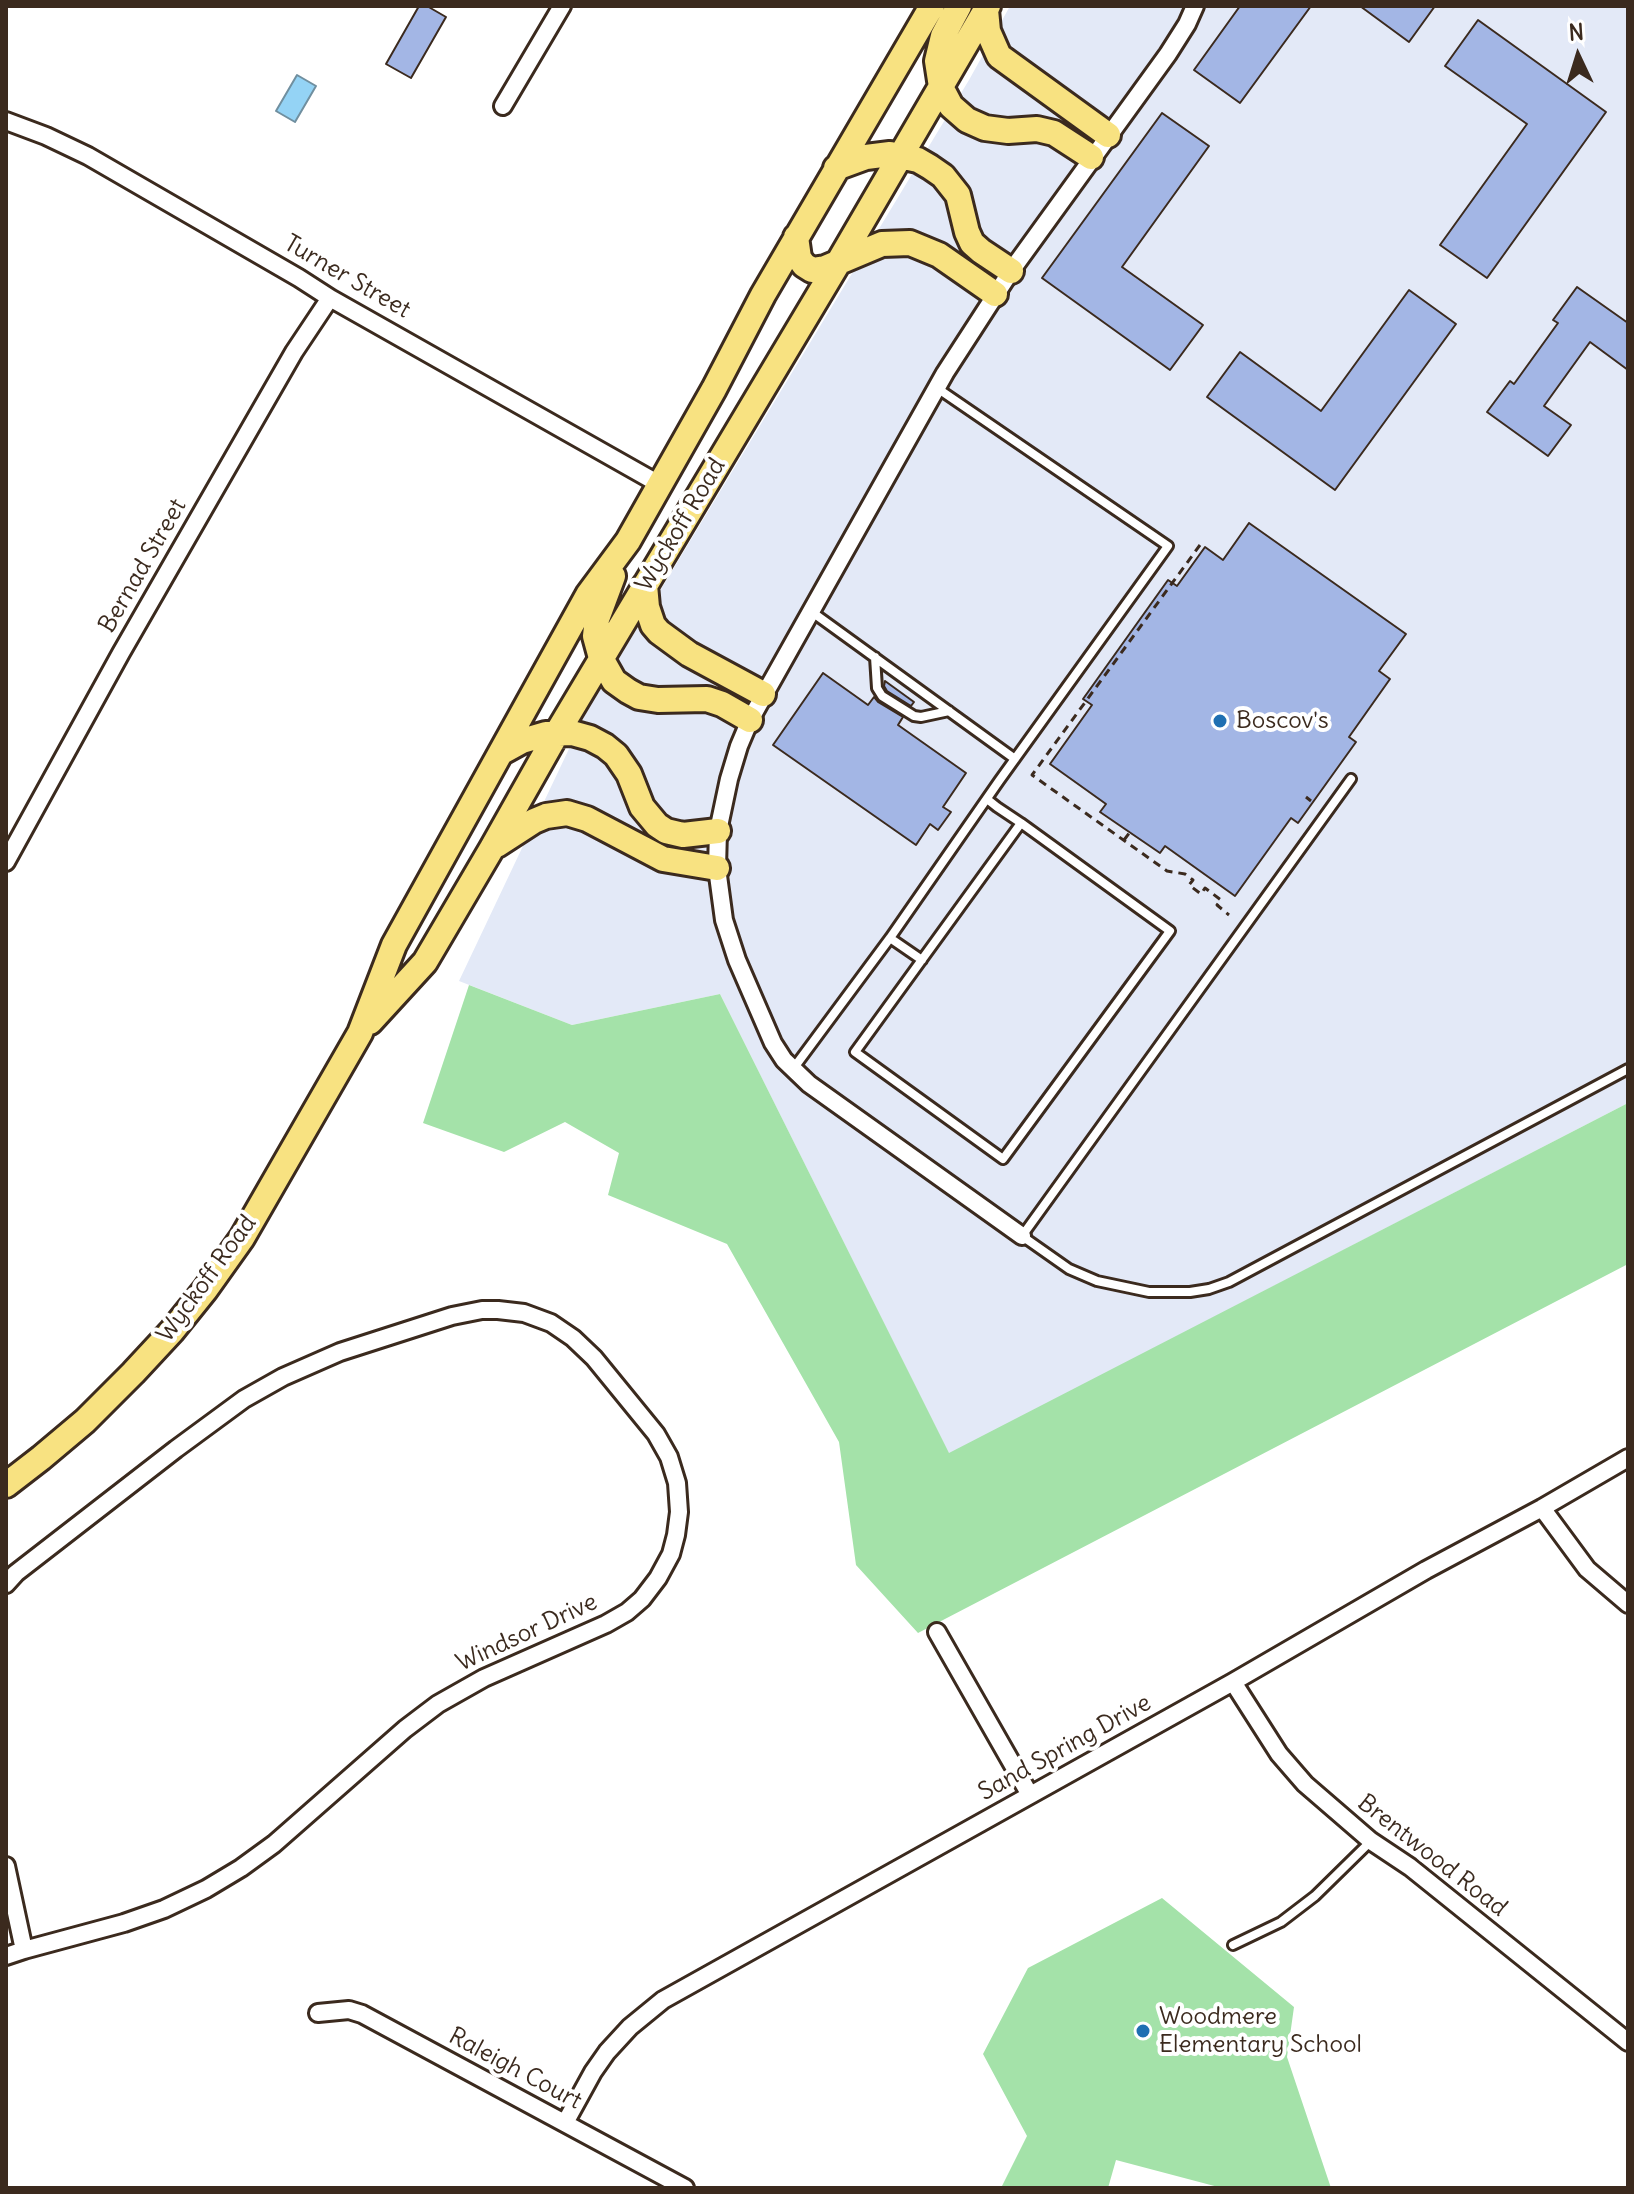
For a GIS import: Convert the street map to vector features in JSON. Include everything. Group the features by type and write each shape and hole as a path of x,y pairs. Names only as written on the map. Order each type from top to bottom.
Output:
{"main road":[{"path":"959,6 938,52 937,70 941,87 951,106 976,125 997,131 1046,130 1062,136 1091,157"},
{"name":"Wyckoff Road","path":"6,1485 52,1449 114,1392 172,1331 242,1238 360,1033 394,945 588,595 628,541 924,8"},
{"path":"987,8 988,31 999,56 1108,135"},
{"name":"Wyckoff Road","path":"360,1033 425,962 601,658 987,8"},
{"path":"836,168 866,157 890,154 918,160 930,167 952,185 972,243 1011,271"},
{"path":"796,237 799,258 808,268 821,270 882,244 910,243 939,255 995,294"},
{"path":"628,541 597,619 595,636 601,658 614,681 639,697 658,700 707,699 750,720"},
{"path":"645,585 647,607 659,632 689,654 763,694"},
{"path":"502,752 529,739 557,733 590,738 611,750 626,767 642,807 657,825 683,835 718,831"},
{"path":"492,848 534,821 567,813 587,819 663,859 717,868"}],"street":[{"path":"503,106 562,6"},
{"path":"1022,1236 793,1070 773,1043 737,960 724,920 717,868 718,831 729,779 750,720 937,388 995,294 1168,54 1195,6"},
{"name":"Turner Street","path":"6,121 88,156 330,298 659,484"},
{"name":"Bernad Street","path":"6,862 128,639 294,352 330,298"},
{"name":"Windsor Drive","path":"6,1584 40,1554 244,1399 283,1377 340,1352 452,1316 482,1310 524,1313 551,1323 573,1338 594,1358 656,1434 669,1457 677,1483 679,1512 671,1554 658,1578 627,1612 484,1678 438,1704 405,1729 274,1844 206,1889 124,1923 6,1956"},
{"name":"Sand Spring Drive","path":"565,2123 607,2052 630,2027 663,2000 1628,1458"},
{"path":"1542,1508 1587,1569 1628,1604"},
{"path":"937,1632 1030,1795"},
{"name":"Brentwood Road","path":"1233,1682 1279,1754 1305,1784 1371,1841 1410,1867 1628,2042"},
{"path":"6,1866 24,1950"},
{"name":"Raleigh Court","path":"318,2013 349,2010 362,2014 685,2188"}],"lane":[{"path":"793,1070 1168,546 937,388"},
{"path":"811,611 1015,759"},
{"path":"875,657 877,688 882,696 917,717 949,711"},
{"path":"1351,779 1022,1236 1069,1269 1097,1281 1149,1292 1209,1289 1243,1274 1628,1069"},
{"path":"987,799 1021,823 1170,931 1003,1159 855,1052 1021,823"},
{"path":"890,938 922,960"},
{"path":"1233,1945 1281,1922 1304,1905 1371,1841"}],"path":[{"path":"1200,545 1032,775 1167,871 1185,874 1193,880 1189,885 1201,894 1205,888 1221,900 1217,905 1229,915"},
{"path":"1130,641 1135,645"},
{"path":"1306,797 1311,801"},
{"path":"1124,840 1130,832"}],"shaded area":[{"path":"1010,6 1628,6 1628,1103 949,1454 720,994 572,1025 459,981 586,713 969,80"}],"green space":[{"path":"469,985 572,1025 720,994 949,1453 1628,1103 1628,1264 918,1633 856,1565 839,1442 727,1244 608,1195 619,1153 565,1122 504,1152 423,1123"},
{"name":"Woodmere Elementary School","path":"1162,1898 1294,2007 1287,2057 1331,2188 1222,2188 1116,2160 1108,2188 1001,2188 1027,2136 983,2054 1028,1968"}],"water":[{"path":"297,75 316,86 295,122 276,111"}],"building":[{"path":"419,6 427,6 446,17 411,78 386,64"},
{"path":"1240,6 1311,6 1240,103 1194,70"},
{"path":"1360,6 1435,6 1409,42"},
{"path":"1478,20 1606,112 1487,278 1440,245 1527,124 1445,66"},
{"path":"1162,113 1209,146 1122,267 1203,325 1170,370 1042,278"},
{"path":"1577,287 1628,323 1628,370 1590,342 1544,406 1571,425 1548,456 1487,412 1510,381 1514,384 1558,323 1553,320"},
{"path":"1409,290 1456,324 1335,490 1207,397 1240,352 1321,411"},
{"name":"Boscov's","path":"1249,523 1406,634 1379,671 1390,679 1349,737 1356,742 1298,823 1291,818 1235,896 1165,846 1160,853 1100,812 1106,804 1050,764 1092,705 1083,699 1168,580 1177,586 1205,547 1223,560"},
{"path":"823,673 868,705 874,697 903,717 898,725 966,773 943,807 951,812 938,830 930,824 916,845 773,745"},
{"path":"885,681 914,702 911,706 887,691"}],"place":[{"name":"Boscov's","path":"1220,721"},
{"name":"Woodmere Elementary School","path":"1143,2031"}]}
